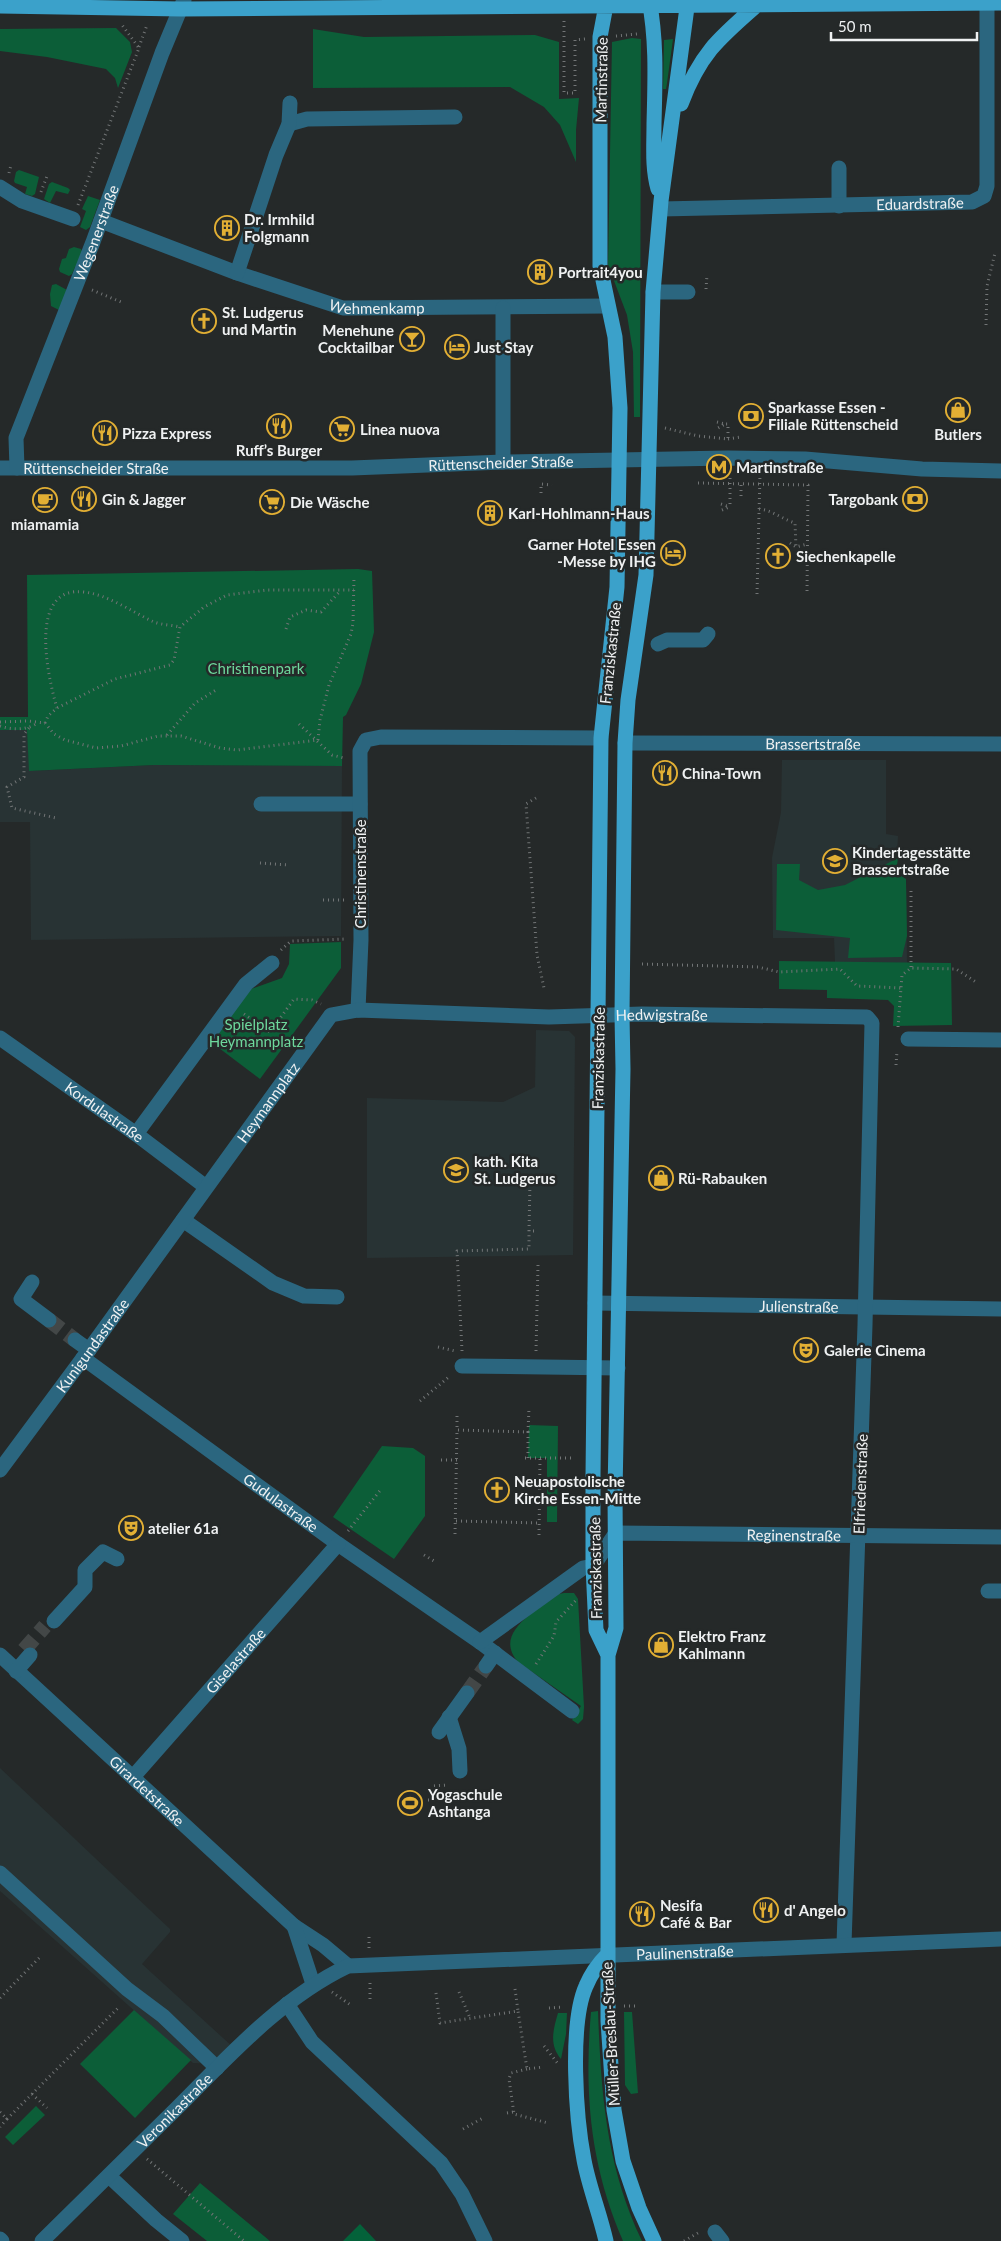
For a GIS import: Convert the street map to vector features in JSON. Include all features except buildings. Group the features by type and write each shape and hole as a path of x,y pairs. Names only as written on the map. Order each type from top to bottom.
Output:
{"main road":[{"path":"650,2 655,43 655,179 661,205"},
{"path":"0,6 31,3 111,8 182,4 650,2 757,5 994,3"},
{"name":"Martinstraße","path":"607,3 600,38 600,256 615,337 619,376 618,460"},
{"path":"649,459 654,292 661,205 688,3"},
{"path":"672,129 697,67 718,39 757,5"},
{"name":"Franziskastraße","path":"607,1955 608,1654 616,1628 625,743 628,700 646,575 649,459"},
{"name":"Franziskastraße","path":"608,1654 596,1630 593,1566 594,1368 601,738 617,587 618,460"},
{"name":"Müller-Breslau-Straße","path":"606,2237 584,2163 576,2077 577,2037 585,1988 596,1966 607,1955"},
{"name":"Müller-Breslau-Straße","path":"607,1955 609,2064 614,2110 623,2161 639,2208 654,2241"}],"street":[{"name":"Eduardstraße","path":"661,205 839,206 972,202 984,196 987,186 994,3"},
{"name":"Wegenerstraße","path":"17,468 16,438 77,284 182,4"},
{"path":"237,272 276,155 289,124 290,103"},
{"path":"289,124 307,119 455,117"},
{"path":"839,206 840,168"},
{"path":"0,187 22,201 73,219"},
{"name":"Wehmenkamp","path":"101,220 237,272 343,308 608,306"},
{"path":"654,292 688,292"},
{"path":"503,308 503,462"},
{"name":"Rüttenscheider Straße","path":"0,468 333,468 503,462 760,458 805,459 922,469 1001,471"},
{"path":"658,644 667,640 703,640 708,634"},
{"name":"Christinenstraße","path":"358,1010 360,958 360,751 366,740 380,737 601,738"},
{"name":"Brassertstraße","path":"625,743 1001,744"},
{"path":"261,804 360,804"},
{"path":"136,1134 246,984 272,963"},
{"name":"Hedwigstraße","path":"358,1010 549,1017 622,1015 867,1017 872,1022"},
{"name":"Heymannplatz","path":"206,1187 331,1014 358,1010"},
{"name":"Elfriedenstraße","path":"844,1944 866,1308 872,1022"},
{"name":"Kordulastraße","path":"0,1038 136,1134 206,1187"},
{"path":"908,1040 1001,1040"},
{"name":"Kunigundastraße","path":"0,1470 206,1187"},
{"path":"183,1220 273,1283 304,1296 337,1297"},
{"path":"32,1282 21,1299 48,1320"},
{"name":"Julienstraße","path":"595,1303 1001,1309"},
{"name":"Gudulastraße","path":"75,1340 86,1354 342,1539 480,1642 491,1660 528,1678 572,1711"},
{"path":"462,1366 618,1368"},
{"path":"480,1642 583,1568 593,1566 616,1533"},
{"name":"Reginenstraße","path":"616,1533 1001,1537"},
{"name":"Giselastraße","path":"132,1777 342,1539"},
{"path":"50,1626 85,1587 86,1570 103,1552 117,1559"},
{"path":"9,1664 27,1652"},
{"name":"Girardetstraße","path":"9,1664 294,1926 323,1945 348,1966"},
{"path":"439,1732 467,1693"},
{"path":"449,1717 460,1749 460,1771"},
{"path":"0,1874 127,1989 163,2016 217,2068"},
{"path":"294,1926 312,1984"},
{"name":"Paulinenstraße","path":"312,1984 348,1966 1001,1939"},
{"name":"Veronikastraße","path":"42,2241 217,2068 287,2004 312,1984"},
{"path":"287,2004 312,2042 441,2163 462,2194 485,2241"},
{"path":"109,2176 156,2220 182,2241"}],"path":[{"path":"111,8 139,48"},
{"path":"84,189 148,24"},
{"path":"564,26 564,94 575,93 575,40 586,39"},
{"path":"613,36 640,34"},
{"path":"986,325 987,286 995,254"},
{"path":"705,292 707,275"},
{"path":"77,284 121,302"},
{"path":"717,422 728,424 728,439"},
{"path":"718,428 725,424"},
{"path":"665,428 698,436 728,439 741,437"},
{"path":"757,594 760,458"},
{"path":"730,478 730,507"},
{"path":"698,483 808,485 807,594"},
{"path":"541,493 541,484 552,485"},
{"path":"741,484 741,496"},
{"path":"721,504 730,507"},
{"path":"722,510 730,507"},
{"path":"759,510 767,510 780,519 795,523 796,547"},
{"path":"790,543 796,547 807,544"},
{"path":"318,740 320,720 329,685 351,634 354,612 354,577"},
{"path":"286,629 290,617 306,610 321,612 341,590"},
{"path":"45,724 48,716 58,708 115,679 170,665 174,660 180,627 213,601 236,593 354,590"},
{"path":"58,708 50,686 46,638 51,608 66,594 82,592 93,594 153,621 180,627"},
{"path":"167,736 196,703 216,690"},
{"path":"0,722 33,721 36,724"},
{"path":"56,818 12,808 7,787 24,777 24,734 36,724 45,724 54,734 65,740 96,748 121,746 148,738 167,736 181,736 220,748 237,750 318,740"},
{"path":"299,724 332,755 345,758"},
{"path":"0,726 29,728"},
{"path":"536,798 526,804 537,955 544,988"},
{"path":"260,863 288,864"},
{"path":"911,891 911,968"},
{"path":"272,963 291,940 344,939"},
{"path":"642,964 758,966 779,972 840,969 857,986 902,988 902,974 911,968 956,969 976,982"},
{"path":"232,1005 270,1032 294,999 319,1003"},
{"path":"438,1347 462,1353 457,1251 529,1249 532,1231 529,1181 547,1182"},
{"path":"536,1366 538,1265"},
{"path":"420,1401 462,1366"},
{"path":"529,1408 527,1458 574,1458"},
{"path":"455,1534 458,1460 457,1416"},
{"path":"457,1430 528,1432"},
{"path":"538,1535 540,1458"},
{"path":"441,1460 458,1460"},
{"path":"342,1539 382,1488"},
{"path":"456,1521 539,1523"},
{"path":"424,1555 431,1560"},
{"path":"528,1678 554,1636 556,1622 581,1595"},
{"path":"428,1800 433,1800 433,1786 447,1785"},
{"path":"369,1937 369,1949"},
{"path":"0,1998 41,1956"},
{"path":"370,1983 370,2001"},
{"path":"515,1989 527,2069"},
{"path":"459,1992 470,2018"},
{"path":"436,1993 440,2023 518,2011"},
{"path":"624,2006 636,2006"},
{"path":"549,2008 566,2007"},
{"path":"0,2127 118,2008"},
{"path":"543,2067 511,2073 509,2079 514,2114 548,2123"},
{"path":"32,2094 47,2108"},
{"path":"0,2112 7,2119"},
{"path":"507,2113 514,2112"},
{"path":"463,2129 482,2118"},
{"path":"158,2168 244,2241"}],"shaded area":[{"path":"0,730 27,730 30,771 154,765 342,766 341,936 31,940 30,822 0,822"},
{"name":"Kindertagesstätte Brassertstraße","path":"782,760 886,760 886,834 898,836 896,873 906,879 907,963 835,962 834,938 773,938 772,858 781,812"},
{"path":"536,1030 569,1031 575,1037 573,1255 367,1258 367,1098 503,1102 535,1087"},
{"path":"0,1768 170,1929 170,1932 142,1964 234,2048 216,2064 193,2063 0,1891"}],"green space":[{"path":"116,28 130,42 132,52 118,88 115,78 106,69 47,57 0,51 0,29"},
{"path":"313,29 364,37 535,35 559,42 559,99 579,98 576,162 560,125 544,107 510,87 313,88"},
{"path":"632,38 641,39 640,417 634,417 633,352 627,315 608,265 612,42"},
{"path":"673,39 666,89 663,89 664,40"},
{"path":"19,170 39,177 35,194 32,196 25,194 27,187 14,181 16,172"},
{"path":"52,182 70,190 68,194 56,191 50,203 44,199 49,184"},
{"path":"88,196 100,200 90,227 86,230 80,227 86,211 82,209"},
{"path":"74,247 81,249 83,254 79,265 75,267 69,276 60,272 59,269 62,259 66,258 69,249"},
{"path":"56,284 67,290 59,310 51,306 50,294 52,285"},
{"name":"Christinenpark","path":"358,569 372,571 374,632 361,684 346,715 343,717 342,766 154,765 29,771 27,730 0,730 0,717 28,717 27,575"},
{"path":"898,858 896,873 906,879 907,936 902,957 848,958 850,938 776,930 777,864 800,864 799,880 818,890 845,885"},
{"name":"Spielplatz Heymannplatz","path":"341,942 341,968 260,1079 211,1042 251,989 282,978 289,964 290,944"},
{"path":"779,961 951,963 952,1025 893,1026 894,1006 888,1000 827,998 827,990 779,989"},
{"path":"529,1425 558,1426 557,1522 547,1522 547,1458 528,1458"},
{"path":"382,1446 413,1448 425,1456 425,1516 394,1559 333,1517"},
{"path":"574,1593 578,1599 584,1707 583,1719 578,1724 572,1720 581,1706 518,1662 511,1651 510,1641 521,1623 559,1594"},
{"path":"134,2010 191,2060 135,2118 80,2064"},
{"path":"598,2011 601,2071 613,2157 620,2185 642,2241 623,2241 603,2185 597,2157 589,2100 588,2071 591,2012"},
{"path":"624,2012 632,2012 638,2093 631,2094 625,2085"},
{"path":"558,2013 567,2013 566,2034 561,2059 553,2043"},
{"path":"36,2106 45,2115 13,2145 5,2137"},
{"path":"200,2183 270,2241 207,2241 173,2214"},
{"path":"360,2224 376,2241 343,2241"}],"tunnel":[{"path":"49,1320 75,1340"},
{"path":"24,1650 45,1626"},
{"path":"467,1693 486,1666"}],"place":[{"name":"Dr. Irmhild Folgmann","path":"227,228"},
{"name":"Portrait4you","path":"540,272"},
{"name":"St. Ludgerus und Martin","path":"204,321"},
{"name":"Menehune Cocktailbar","path":"412,339"},
{"name":"Just Stay","path":"457,347"},
{"name":"Butlers","path":"958,410"},
{"name":"Sparkasse Essen - Filiale Rüttenscheid","path":"751,416"},
{"name":"Ruff’s Burger","path":"279,426"},
{"name":"Linea nuova","path":"342,429"},
{"name":"Pizza Express","path":"105,433"},
{"name":"Martinstraße","path":"719,467"},
{"name":"Gin & Jagger","path":"84,499"},
{"name":"Targobank","path":"915,499"},
{"name":"miamamia","path":"45,500"},
{"name":"Die Wäsche","path":"272,502"},
{"name":"Karl-Hohlmann-Haus","path":"490,513"},
{"name":"Garner Hotel Essen -Messe by IHG","path":"673,553"},
{"name":"Siechenkapelle","path":"778,556"},
{"name":"China-Town","path":"665,773"},
{"name":"Kindertagesstätte Brassertstraße","path":"835,861"},
{"name":"kath. Kita St. Ludgerus","path":"456,1170"},
{"name":"Rü-Rabauken","path":"661,1178"},
{"name":"Galerie Cinema","path":"806,1350"},
{"name":"Neuapostolische Kirche Essen-Mitte","path":"497,1490"},
{"name":"atelier 61a","path":"131,1528"},
{"name":"Elektro Franz Kahlmann","path":"661,1645"},
{"name":"Yogaschule Ashtanga","path":"410,1803"},
{"name":"d' Angelo","path":"766,1910"},
{"name":"Nesifa Café & Bar","path":"642,1914"}]}
